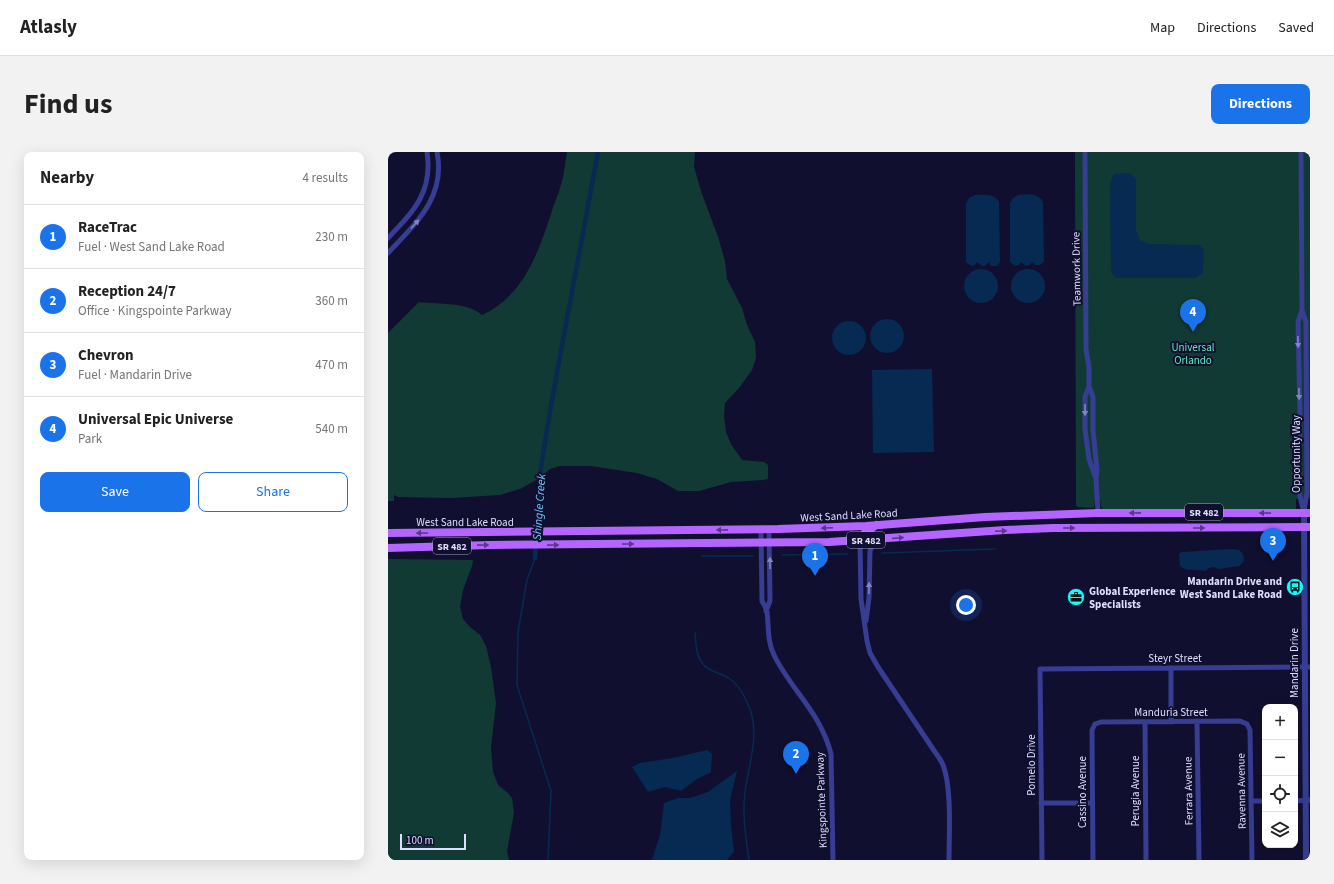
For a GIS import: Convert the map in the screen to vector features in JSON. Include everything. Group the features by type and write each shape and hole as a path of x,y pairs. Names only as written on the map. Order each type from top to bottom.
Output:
{"main road":[{"name":"West Sand Lake Road","path":"388,533 770,530 876,525 985,517 1098,513 1307,513"},
{"path":"860,541 867,531 876,525"},
{"name":"West Sand Lake Road","path":"388,548 860,541 1053,528 1307,527"}],"street":[{"path":"388,238 418,206 424,193 428,180 429,168 427,152"},
{"path":"388,252 421,217 433,197 438,182 439,160 437,152"},
{"name":"Teamwork Drive","path":"1085,152 1086,349 1089,367 1089,386 1093,397 1093,430 1097,470 1096,479 1098,513"},
{"name":"Opportunity Way","path":"1301,152 1302,310 1298,322 1300,414 1299,492 1307,513"},
{"name":"Teamwork Drive","path":"1089,386 1085,397 1086,446 1096,479"},
{"name":"Mandarin Drive","path":"1306,860 1308,800 1307,513"},
{"name":"Kingspointe Parkway","path":"761,530 762,601 766,611 769,641 774,654 821,725 831,754 833,860"},
{"name":"Kingspointe Parkway","path":"766,611 770,601 770,530"},
{"path":"866,626 869,598 870,551 872,546 878,540"},
{"path":"860,541 860,599 870,653 878,668 943,765 947,778 949,860"},
{"path":"761,582 770,582"},
{"name":"Steyr Street","path":"1040,669 1307,667"},
{"path":"1171,668 1171,722"},
{"name":"Pomelo Drive","path":"1040,669 1042,860"},
{"name":"Manduria Street","path":"1095,724 1101,722 1240,722 1246,724"},
{"name":"Perugia Avenue","path":"1145,722 1146,860"},
{"name":"Ferrara Avenue","path":"1197,722 1199,860"},
{"name":"Cassino Avenue","path":"1093,860 1092,730 1095,724"},
{"name":"Ravenna Avenue","path":"1246,724 1250,730 1252,860"},
{"path":"1298,801 1308,800"},
{"path":"1251,801 1262,801"},
{"path":"1041,803 1092,803"}],"green space":[{"path":"567,152 695,152 694,167 718,237 725,261 727,279 742,308 747,325 755,342 756,358 752,370 739,388 725,403 724,416 726,432 731,444 742,460 764,462 768,465 768,479 731,482 699,491 678,491 657,479 637,473 591,466 560,466 550,469 538,479 520,489 500,495 451,498 398,497 394,495 394,501 388,501 388,333 419,302 452,304 468,307 482,315 508,298 526,274 540,246 561,185"},
{"name":"Universal Orlando","path":"1075,152 1310,152 1310,498 1296,499 1296,509 1104,510 1101,507 1100,499 1095,499 1094,508 1078,507 1076,505"},
{"path":"388,559 473,560 463,590 460,607 463,619 480,635 486,646 491,667 496,703 491,747 493,772 498,785 512,798 514,813 507,851 509,860 388,860"}],"water":[{"path":"1130,173 1136,179 1136,230 1140,240 1149,244 1199,245 1204,250 1203,273 1195,278 1116,278 1111,272 1110,182 1114,174"},
{"path":"1029,194 1038,197 1043,202 1044,261 1040,265 1035,265 1033,262 1026,266 1021,262 1019,265 1015,266 1010,262 1010,203 1013,198 1018,195"},
{"path":"975,195 992,196 999,202 1000,262 997,266 991,266 989,262 985,266 982,266 977,262 975,265 971,266 966,262 966,204 969,198"},
{"path":"981,269 993,274 998,286 993,298 981,303 969,298 964,286 969,274"},
{"path":"1028,269 1040,274 1045,286 1040,298 1028,303 1016,298 1011,286 1016,274"},
{"path":"887,319 899,324 904,336 899,348 887,353 875,348 870,336 875,324"},
{"path":"849,321 861,326 866,338 861,350 849,355 837,350 832,338 837,326"},
{"path":"932,369 934,452 873,453 872,370"},
{"path":"1230,549 1239,550 1242,553 1244,558 1243,562 1239,566 1218,569 1214,567 1205,571 1188,570 1180,566 1179,554 1182,552"},
{"path":"707,750 712,754 711,772 697,779 681,791 665,787 648,792 632,767 640,763 673,758"},
{"path":"737,771 730,800 734,852 727,860 652,860 660,835 664,803 678,798 690,798 708,792"}],"waterway":[{"name":"Shingle Creek","path":"535,558 540,474 551,405 598,152"},
{"path":"882,553 995,549"},
{"path":"782,555 847,554"},
{"path":"702,556 753,556"},
{"name":"Shingle Creek","path":"535,558 527,580 518,632 517,685 551,791 548,860"},
{"path":"695,633 697,653 702,663 708,669 734,682 743,694 751,712 754,732 746,783 744,810 749,860"}],"place":[{"name":"Universal Epic Universe","path":"1193,332"},
{"name":"Chevron","path":"1273,561"},
{"name":"RaceTrac","path":"815,576"},
{"name":"Mandarin Drive and West Sand Lake Road","path":"1295,587"},
{"name":"Global Experience Specialists","path":"1076,597"},
{"name":"Reception 24/7","path":"796,774"}]}
